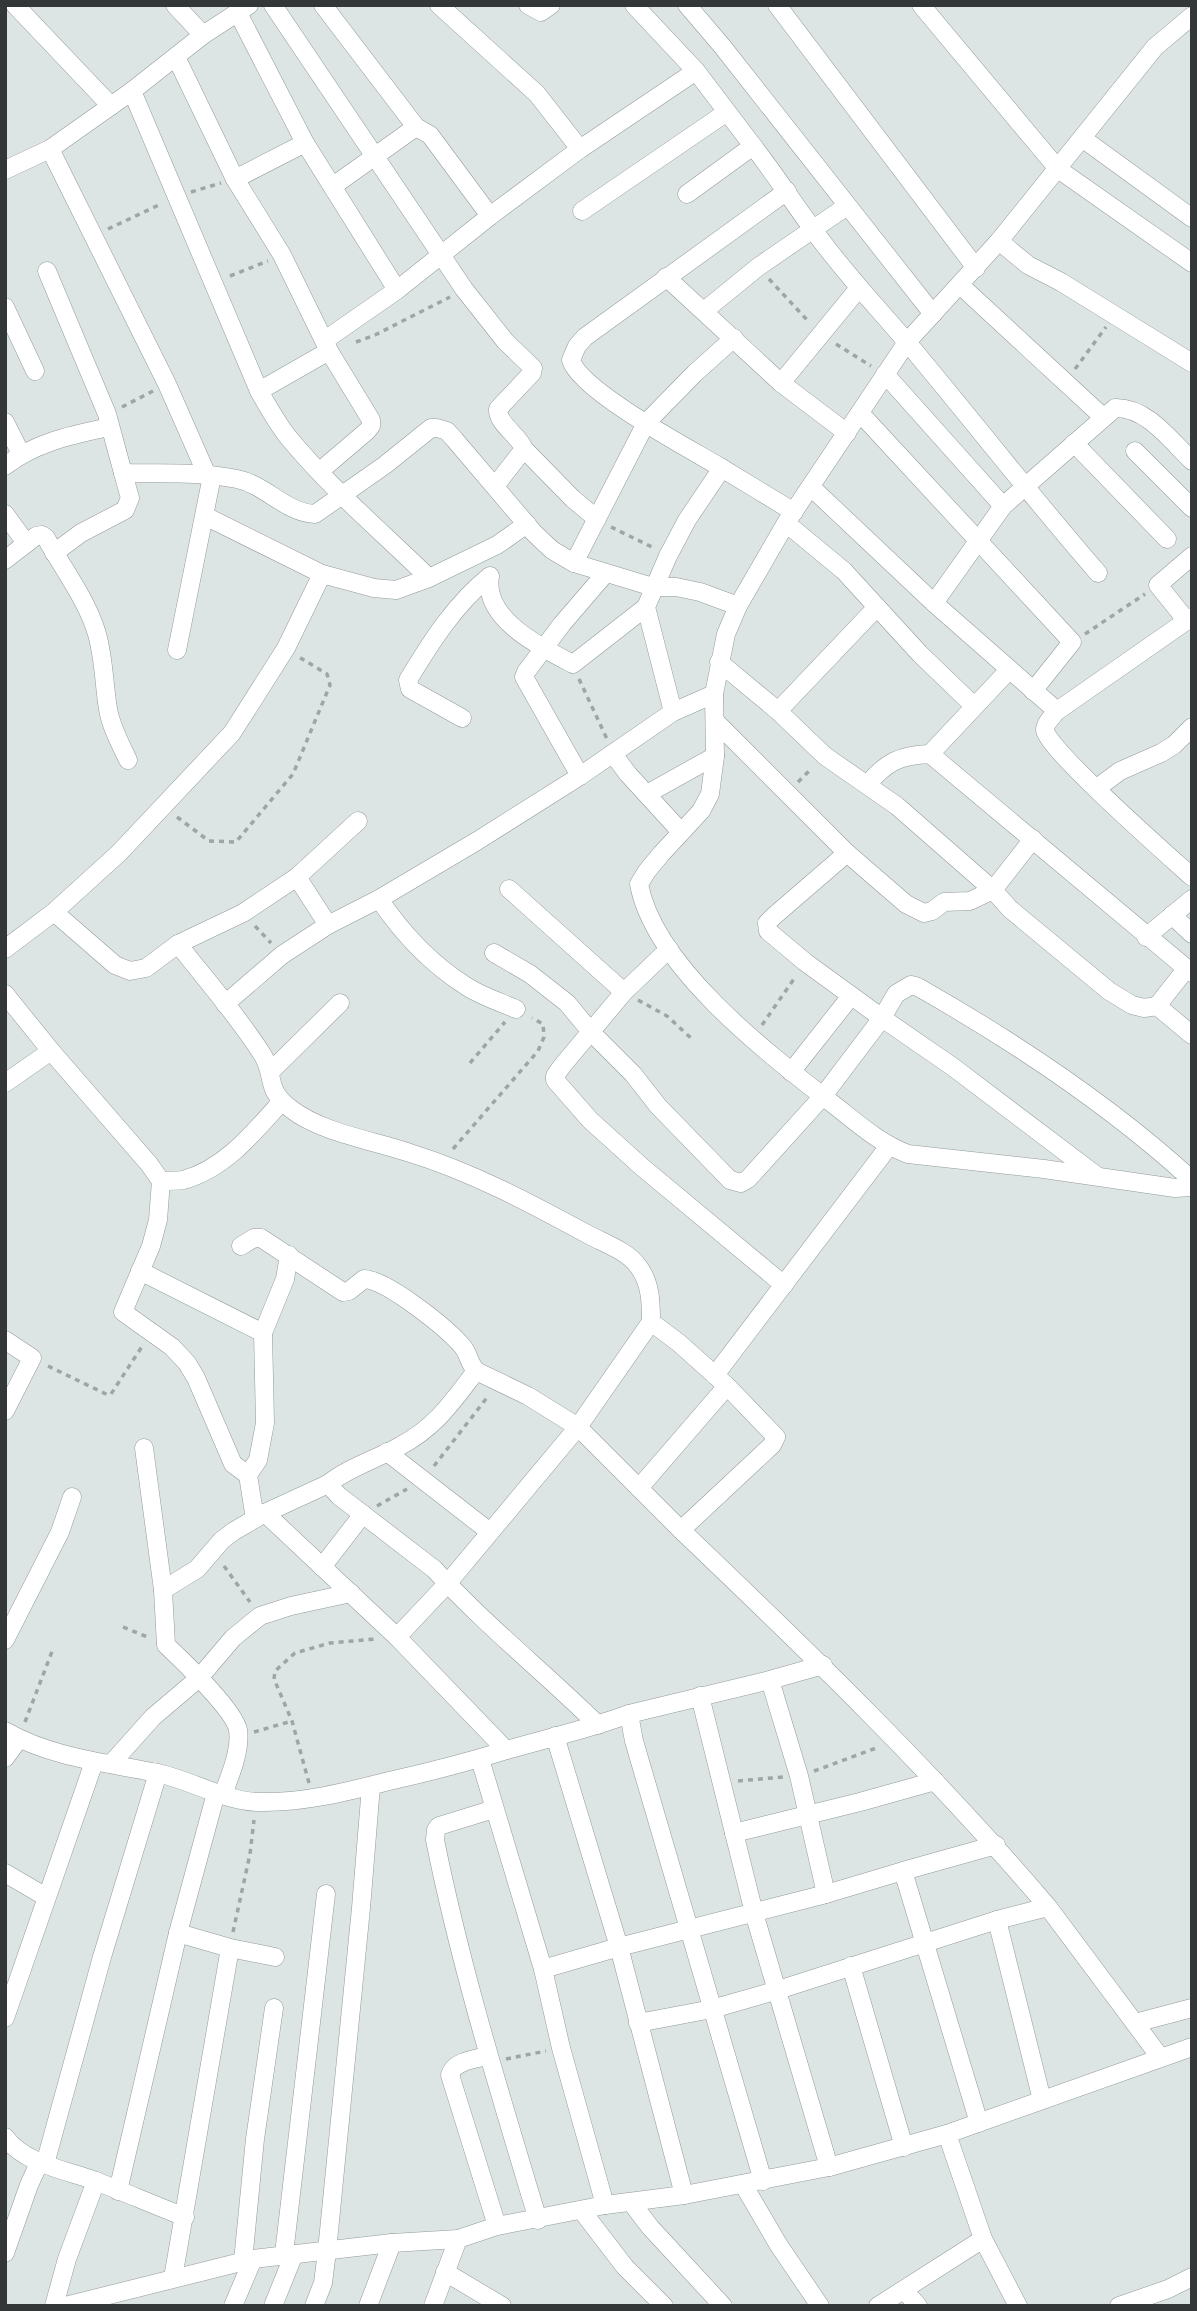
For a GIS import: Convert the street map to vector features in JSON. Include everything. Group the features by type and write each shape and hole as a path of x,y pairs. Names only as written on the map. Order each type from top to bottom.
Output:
{"street":[{"path":"15,5 111,106"},
{"path":"175,5 203,34"},
{"path":"272,5 440,256 505,341 533,368 532,373 497,412 499,417 524,449 573,499 597,519"},
{"path":"323,5 416,127 430,135 490,216"},
{"path":"439,5 537,94 580,149"},
{"path":"528,5 541,12 551,5"},
{"path":"634,5 696,71 859,288 1098,573"},
{"path":"687,5 933,314"},
{"path":"777,5 976,268"},
{"path":"920,5 1058,169 1192,263"},
{"path":"5,170 50,149 132,91 203,34 243,9 305,143 397,290"},
{"path":"1192,16 1155,47 999,241 907,342 790,518 738,606 726,634 714,694 715,756 707,802 647,871 639,884 646,908 669,949 712,1002 791,1072 889,1146 908,1154 1175,1188 1192,1187"},
{"path":"176,57 235,179 282,255 327,345 372,423 363,435 320,471"},
{"path":"259,391 327,345 490,216 580,149 696,71"},
{"path":"132,91 259,391 287,436 343,495 429,578"},
{"path":"582,211 727,112"},
{"path":"332,186 416,127"},
{"path":"1082,138 1192,218"},
{"path":"235,179 305,143"},
{"path":"687,194 753,146"},
{"path":"50,149 210,475 205,516 177,650"},
{"path":"788,191 585,337 577,346 571,360 578,372 599,391 646,423 722,468 790,518 844,571 920,654 974,706"},
{"path":"704,311 758,267 848,206"},
{"path":"999,241 1028,265 1115,314 1192,363"},
{"path":"47,271 108,421 130,498 125,510 81,533 54,553"},
{"path":"666,277 781,383 847,433"},
{"path":"960,285 1103,417"},
{"path":"781,383 859,288"},
{"path":"5,307 35,371"},
{"path":"574,563 646,423 734,338"},
{"path":"885,374 1003,506"},
{"path":"934,603 1003,506 1115,408 1125,408 1151,422 1192,461"},
{"path":"860,413 1072,642 1033,691"},
{"path":"5,466 21,454 108,421"},
{"path":"5,422 21,454"},
{"path":"123,473 210,475 238,479 256,485 304,513 318,513 431,428 438,428 447,431 552,550 574,563 606,574 653,587 676,587 700,592 738,606"},
{"path":"1074,443 1167,538"},
{"path":"495,486 524,449"},
{"path":"1135,451 1192,508"},
{"path":"497,545 489,592 496,605 516,631 573,664 646,607 653,587 687,520 722,468"},
{"path":"811,487 934,603 1057,711"},
{"path":"5,514 26,543"},
{"path":"205,516 321,574 374,588 396,590 429,578 497,545 527,524"},
{"path":"5,560 36,536 44,536 79,594 96,632 104,669 108,711 115,734 128,760"},
{"path":"1192,556 1158,585 1189,619 1057,711 1045,730 1058,751 1192,877"},
{"path":"5,949 54,912 119,853 232,733 286,648 321,574"},
{"path":"580,776 524,679 543,649 606,574"},
{"path":"462,718 411,689 408,680 443,626 490,576"},
{"path":"646,607 673,712"},
{"path":"778,711 877,607"},
{"path":"719,662 778,711 825,756 897,806 993,890 1010,909 1109,991 1132,1005 1144,1008 1157,1006 1189,971 930,754"},
{"path":"867,785 892,761 930,754 1009,670"},
{"path":"225,1004 282,955 328,925 477,841 580,776 673,712 714,694"},
{"path":"715,722 847,853 906,904 924,913 932,911 944,902 970,901 993,890 1033,839"},
{"path":"1097,788 1119,771 1174,745 1192,727"},
{"path":"613,754 681,832"},
{"path":"647,794 715,756"},
{"path":"54,912 106,958 124,969 146,968 178,944 243,913 297,877 358,821"},
{"path":"847,853 767,923 769,934 851,996 953,1067 1098,1177"},
{"path":"297,877 328,925"},
{"path":"509,889 624,992"},
{"path":"379,898 411,941 459,981 516,1009"},
{"path":"1146,937 1192,899"},
{"path":"1172,915 1192,934"},
{"path":"178,944 256,1045 268,1064 273,1090 295,1113 321,1127 369,1139 440,1164 566,1222 623,1253 636,1264 643,1273 651,1294 651,1322 578,1427 447,1584 397,1637"},
{"path":"669,949 624,992 555,1076 556,1082 590,1120 642,1167 784,1285"},
{"path":"494,953 555,992 633,1074 658,1106 735,1183 748,1179 823,1096 882,1018 896,994 911,985 1021,1050 1143,1138 1192,1180"},
{"path":"5,994 161,1181 158,1220 151,1246 123,1310 172,1347 187,1363 233,1464 248,1475 260,1516 351,1593 506,1750"},
{"path":"791,1072 851,996"},
{"path":"270,1072 340,1003"},
{"path":"1157,1006 1192,1035"},
{"path":"5,1083 51,1051"},
{"path":"161,1181 183,1180 212,1167 234,1152 282,1101"},
{"path":"639,1488 721,1380 784,1285 889,1146"},
{"path":"241,1246 254,1238 261,1238 343,1292 349,1291 364,1279 373,1280 390,1289 462,1346 469,1364 476,1371 528,1396 578,1427 681,1530 823,1665 996,1845 1048,1906 1160,2057"},
{"path":"248,1475 258,1460 265,1423 263,1333 285,1279 289,1255"},
{"path":"140,1271 263,1333"},
{"path":"651,1322 721,1380 776,1437 776,1441 681,1530"},
{"path":"5,1339 32,1358 5,1411"},
{"path":"163,1590 197,1569 212,1549 234,1531 402,1446 439,1419 476,1371"},
{"path":"118,2191 178,1933 219,1793 230,1775 238,1736 236,1723 199,1678 166,1646 163,1590 144,1448"},
{"path":"387,1452 490,1532"},
{"path":"328,1483 335,1492 434,1569 598,1726"},
{"path":"5,1640 60,1532 72,1497"},
{"path":"322,1567 363,1514"},
{"path":"5,2018 46,1897 102,1763 199,1678 233,1637 260,1616 351,1593"},
{"path":"5,1758 12,1735 44,1750 158,1773 256,1802 312,1798 480,1759 598,1726 629,1714 823,1665"},
{"path":"770,1680 799,1776 826,1894"},
{"path":"700,1696 754,1913 829,2167"},
{"path":"629,1714 634,1741 764,2181"},
{"path":"555,1737 619,1947 684,2195"},
{"path":"480,1759 543,1969 561,2048 605,2205"},
{"path":"5,2253 29,2185 43,2162 158,1773"},
{"path":"734,1833 935,1781"},
{"path":"314,2306 323,2283 327,2251 371,1786"},
{"path":"494,1809 439,1826 435,1834 448,1905 489,2059 538,2220"},
{"path":"543,1969 826,1894 996,1845"},
{"path":"903,1871 979,2123"},
{"path":"5,1873 46,1897"},
{"path":"272,2306 289,2254 326,1894"},
{"path":"638,2024 712,2009 1048,1906"},
{"path":"997,1920 1042,2100"},
{"path":"178,1933 275,1957"},
{"path":"173,2278 230,1948"},
{"path":"851,1966 904,2147"},
{"path":"233,2306 248,2260 255,2138 274,2008"},
{"path":"1135,2023 1192,2008"},
{"path":"65,2306 134,2298 173,2278 248,2260 458,2239 497,2226 605,2205 684,2195 829,2167 947,2134 1192,2047"},
{"path":"489,2059 455,2065 450,2070 450,2075 497,2226"},
{"path":"947,2134 983,2239 1018,2306"},
{"path":"8,2146 185,2217"},
{"path":"54,2306 67,2259 96,2181"},
{"path":"743,2184 778,2244 820,2306"},
{"path":"631,2202 650,2227 723,2306"},
{"path":"582,2211 625,2267 664,2306"},
{"path":"433,2306 458,2239"},
{"path":"878,2306 983,2239"},
{"path":"369,2306 392,2244"},
{"path":"445,2272 502,2306"},
{"path":"1119,2306 1168,2289 1192,2277"},
{"path":"904,2290 918,2306"}],"path":[{"path":"94,236 177,196 235,179"},
{"path":"215,282 282,255"},
{"path":"758,267 820,334 885,374"},
{"path":"327,345 375,335 464,289"},
{"path":"1065,382 1115,314"},
{"path":"108,421 167,384"},
{"path":"597,519 668,556"},
{"path":"1072,642 1158,585"},
{"path":"162,806 209,841 236,842 293,774 330,685 327,674 286,648"},
{"path":"573,664 613,754"},
{"path":"786,793 825,756"},
{"path":"243,913 282,955"},
{"path":"753,1038 805,962"},
{"path":"624,992 667,1016 692,1039"},
{"path":"440,1164 538,1051 544,1037 543,1024 516,1009 470,1063"},
{"path":"32,1358 108,1395 152,1332"},
{"path":"363,1514 422,1481 499,1382"},
{"path":"212,1549 260,1616"},
{"path":"123,1627 166,1646"},
{"path":"312,1798 292,1721 274,1679 275,1671 295,1653 330,1643 397,1637"},
{"path":"12,1735 53,1648"},
{"path":"238,1736 292,1721"},
{"path":"722,1782 799,1776 895,1740"},
{"path":"230,1948 250,1854 256,1802"},
{"path":"489,2059 561,2048"}]}
